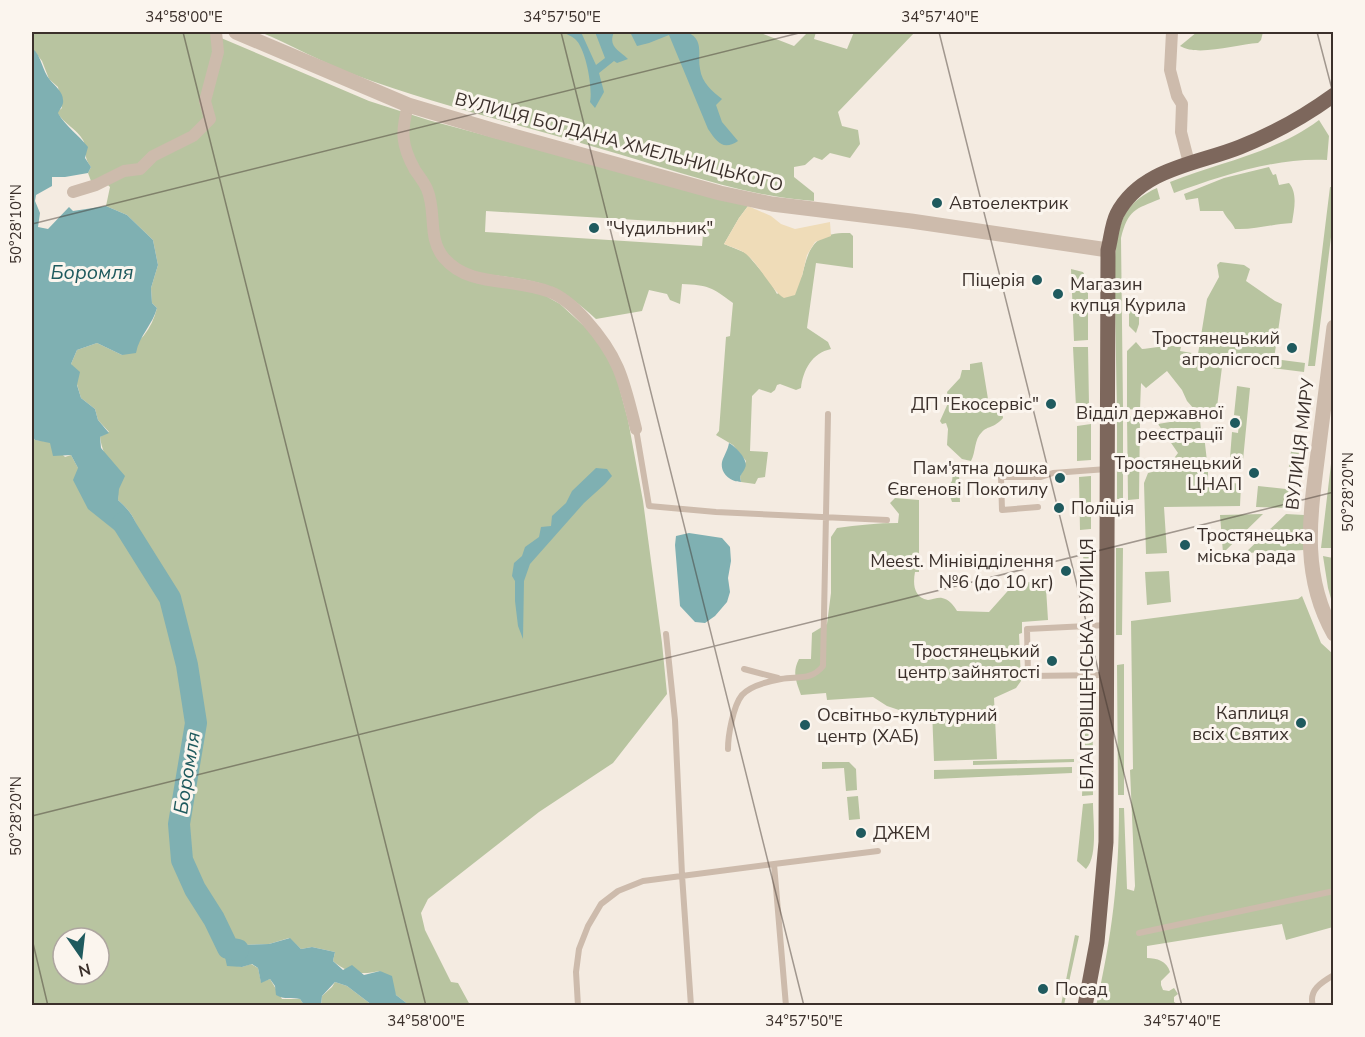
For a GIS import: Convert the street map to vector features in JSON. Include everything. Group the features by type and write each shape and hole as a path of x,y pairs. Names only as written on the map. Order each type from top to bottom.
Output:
{"main road":[{"name":"БЛАГОВІЩЕНСЬКА ВУЛИЦЯ","path":"1085,1005 1097,942 1106,842 1108,250 1117,215 1128,199 1153,178 1189,163 1239,147 1278,130 1334,95"}],"street":[{"path":"73,192 96,185 124,171 140,169 153,156 192,136 210,119 205,101 218,52 216,32"},
{"name":"ВУЛИЦЯ БОГДАНА ХМЕЛЬНИЦЬКОГО","path":"236,32 408,105 660,177 772,204 911,221 1108,250"},
{"path":"1172,32 1170,70 1177,96 1182,104 1181,132 1189,163"},
{"path":"408,105 403,123 405,150 427,189 432,208 432,232 443,257 456,270 473,277 532,286 552,292 569,304 602,338 613,354 622,375 636,429"},
{"name":"ВУЛИЦЯ МИРУ","path":"1334,327 1309,531 1313,578 1326,621 1334,633"}],"lane":[{"path":"728,749 731,722 742,695 760,685 817,674 823,666 828,414"},
{"path":"636,429 649,506 716,512 887,520"},
{"path":"1038,507 1002,510 1000,477 1041,477 1053,472 1107,469"},
{"path":"1107,625 1027,629 1028,676 1107,675"},
{"path":"666,634 675,720 691,1005"},
{"path":"744,669 782,679"},
{"path":"578,1005 576,972 579,949 588,926 601,904 618,891 632,884 682,875 878,851"},
{"path":"774,864 786,1005"},
{"path":"1139,933 1333,893"},
{"path":"1313,1005 1313,993 1318,984 1334,975"}],"green space":[{"path":"32,32 207,32 369,101 428,120 748,206 724,244 746,253 769,280 777,294 802,276 811,249 821,238 838,233 850,233 853,236 853,268 816,263 807,328 828,342 831,349 819,354 810,363 801,388 796,390 780,384 771,393 759,389 752,396 750,451 768,452 765,477 758,478 755,484 741,482 740,477 746,461 733,445 716,435 719,431 726,337 730,336 733,303 709,288 682,284 680,304 670,300 667,294 649,290 642,311 596,319 569,297 545,285 485,274 515,288 544,295 560,304 597,338 616,375 628,420 643,501 667,694 613,763 539,812 428,899 421,913 425,930 451,982 458,983 470,1005 409,1005 396,995 380,971 361,973 344,969 333,961 335,952 312,947 301,949 289,938 269,944 237,945 220,933 225,951 237,966 251,964 258,968 261,982 270,979 282,999 300,999 304,1005 32,1005 32,436 35,440 50,442 65,457 71,455 109,525 138,549 139,541 135,522 118,500 116,484 100,437 109,432 98,420 95,409 81,398 71,364 77,350 97,343 122,355 139,341 152,323 157,308 152,303 151,288 158,265 153,240 127,215 106,206 110,187 105,182 91,181 88,173 91,167 83,140 57,112 62,108 58,87 49,79 42,61 32,48","holes":["486,211 704,224 702,246 485,232"]},
{"path":"260,32 758,32 794,46 808,32 816,32 814,39 847,49 854,32 915,32 838,112 842,126 858,130 860,144 850,158 830,153 822,160 814,157 805,165 794,167 794,177 814,193 814,201 759,193 705,180 415,95 343,70"},
{"path":"1197,32 1263,32 1258,43 1207,50 1180,46"},
{"path":"1319,120 1329,136 1327,160 1289,162 1249,169 1174,193 1170,182 1266,149"},
{"path":"1269,167 1273,175 1276,174 1279,185 1289,183 1292,187 1295,202 1292,223 1235,229 1223,211 1200,211 1198,198 1186,200 1184,194 1224,178"},
{"path":"1330,187 1333,187 1333,221 1315,366 1308,366"},
{"path":"1157,188 1160,199 1144,205 1130,216 1121,238 1123,408 1117,408 1114,274 1118,237 1125,214 1131,206"},
{"path":"1220,262 1244,265 1250,269 1246,281 1282,304 1274,359 1305,363 1304,372 1265,367 1263,360 1235,357 1222,367 1216,415 1194,409 1167,371 1146,388 1141,383 1140,410 1127,409 1127,351 1136,342 1142,349 1177,346 1181,347 1180,351 1198,354 1207,299 1219,277 1217,265"},
{"path":"1071,269 1083,272 1088,281 1088,340 1074,341"},
{"path":"1139,301 1139,324 1136,333 1129,326 1129,305"},
{"path":"1073,347 1088,347 1089,405 1076,407"},
{"path":"982,362 988,399 993,403 994,409 1002,410 1003,418 979,435 971,461 962,459 947,445 948,429 946,423 942,424 940,421 949,401 947,392 960,378 962,370 970,370 970,364"},
{"path":"1237,386 1250,388 1243,460 1230,458 1232,432 1238,433 1240,416 1234,415"},
{"path":"1117,414 1123,414 1123,499 1117,499"},
{"path":"1127,416 1140,418 1139,499 1128,500"},
{"path":"1188,419 1200,420 1204,435 1208,480 1241,484 1240,506 1164,507 1167,553 1146,554 1144,483 1148,473 1165,469 1178,453 1158,424"},
{"path":"1091,424 1091,460 1077,461 1077,426"},
{"path":"1293,436 1301,436 1292,508 1256,507 1258,486 1286,489"},
{"path":"1333,447 1333,548 1321,548"},
{"path":"953,473 959,474 960,502 952,502 947,488 952,481"},
{"path":"1091,476 1091,529 1080,530 1079,477"},
{"path":"895,498 919,500 919,572 915,572 914,581 919,596 928,600 945,599 957,611 989,612 1014,584 1030,582 1046,588 1048,620 1022,622 1022,633 1019,634 1021,681 1016,688 994,698 997,759 934,761 932,710 902,711 887,706 873,697 827,700 826,693 801,695 796,677 797,664 799,659 811,659 812,633 827,624 831,593 831,537 837,528 898,523 899,514 890,503"},
{"path":"1263,514 1223,553 1220,515"},
{"path":"1286,514 1304,515 1304,550 1245,553"},
{"path":"1116,548 1123,548 1122,635 1116,635"},
{"path":"1083,550 1090,550 1092,612 1085,612"},
{"path":"1323,556 1333,558 1333,606 1328,588"},
{"path":"1169,571 1171,602 1147,605 1145,572"},
{"path":"1302,596 1321,643 1333,654 1333,927 1286,940 1282,924 1147,946 1147,958 1161,961 1169,968 1170,972 1161,981 1161,985 1163,990 1169,991 1174,988 1178,994 1174,997 1174,1002 1179,1005 1096,1006 1114,907 1119,808 1124,808 1127,889 1134,891 1135,886 1130,770 1133,769 1131,621 1298,599"},
{"path":"1124,664 1124,795 1118,795 1117,665"},
{"path":"1085,683 1090,686 1092,692 1093,755 1085,756"},
{"path":"1074,759 1074,762 973,765 973,761"},
{"path":"822,762 849,762 856,769 857,790 846,791 844,768 822,769"},
{"path":"1072,767 1072,773 934,779 934,770"},
{"path":"1083,771 1093,771 1093,795 1082,796"},
{"path":"858,796 860,819 849,820 847,797"},
{"path":"1093,803 1093,847 1090,863 1086,869 1077,861 1083,804"},
{"path":"1075,935 1079,936 1064,1005 1061,1005"},
{"path":"335,982 347,986 372,1005 321,1006 322,996"}],"sand":[{"path":"748,206 795,229 830,222 831,236 815,242 807,255 795,295 784,298 779,295 746,254 724,244"}],"water":[{"path":"563,32 581,32 596,65 605,58 595,32 614,32 613,44 628,59 617,63 614,61 599,73 604,92 595,108 590,102 589,79 582,51 575,39"},
{"path":"632,32 687,32 693,35 698,43 700,69 705,83 722,99 716,105 722,122 738,141 728,145 721,144 708,129 669,35 637,46"},
{"name":"Боромля","path":"32,48 38,55 47,76 62,94 63,104 58,113 88,147 85,158 91,167 88,173 52,177 52,186 36,195 35,201 40,213 38,227 48,229 69,207 73,211 106,206 127,215 153,240 158,265 151,288 152,303 157,308 136,353 122,355 97,343 77,350 71,364 80,372 77,385 81,398 95,409 98,420 109,433 100,437 101,448 125,476 119,489 118,500 135,522 139,541 138,549 88,509 73,480 78,468 71,455 53,456 50,443 35,440 32,436"},
{"path":"729,443 745,461 746,465 740,477 741,482 734,481 724,474 722,462"},
{"path":"596,468 607,469 612,476 584,503 530,564 524,581 523,639 518,626 515,581 512,576 514,563 522,556 525,547 539,537 541,527 551,526 552,516 566,503 572,491"},
{"path":"689,533 722,538 730,547 731,561 728,578 730,592 727,602 715,616 705,623 695,622 680,606 676,536"},
{"path":"219,931 237,945 269,944 290,938 301,949 312,947 335,952 333,961 343,970 352,965 364,975 380,971 392,976 396,995 409,1005 372,1005 347,986 335,982 322,996 321,1005 304,1005 300,999 279,997 270,979 261,983 258,968 252,964 242,967 227,966"}],"waterway":[{"name":"Боромля","path":"123,523 170,598 187,665 196,723 179,824 182,860 195,889 214,919 228,948 238,950"}],"place":[{"name":"Автоелектрик","path":"937,203"},
{"name":"\"Чудильник\"","path":"594,228"},
{"name":"Піцерія","path":"1037,280"},
{"name":"Магазин купця Курила","path":"1058,294"},
{"name":"Тростянецький агролісгосп","path":"1292,348"},
{"name":"ДП \"Екосервіс\"","path":"1051,404"},
{"name":"Відділ державної реєстрації","path":"1235,423"},
{"name":"Тростянецький ЦНАП","path":"1254,473"},
{"name":"Пам'ятна дошка Євгенові Покотилу","path":"1060,478"},
{"name":"Поліція","path":"1059,508"},
{"name":"Тростянецька міська рада","path":"1185,545"},
{"name":"Meest. Мінівідділення №6 (до 10 кг)","path":"1066,571"},
{"name":"Тростянецький центр зайнятості","path":"1052,661"},
{"name":"Каплиця всіх Святих","path":"1301,723"},
{"name":"Освітньо-культурний центр (ХАБ)","path":"805,725"},
{"name":"ДЖЕМ","path":"861,833"},
{"name":"Посад","path":"1043,989"}]}
